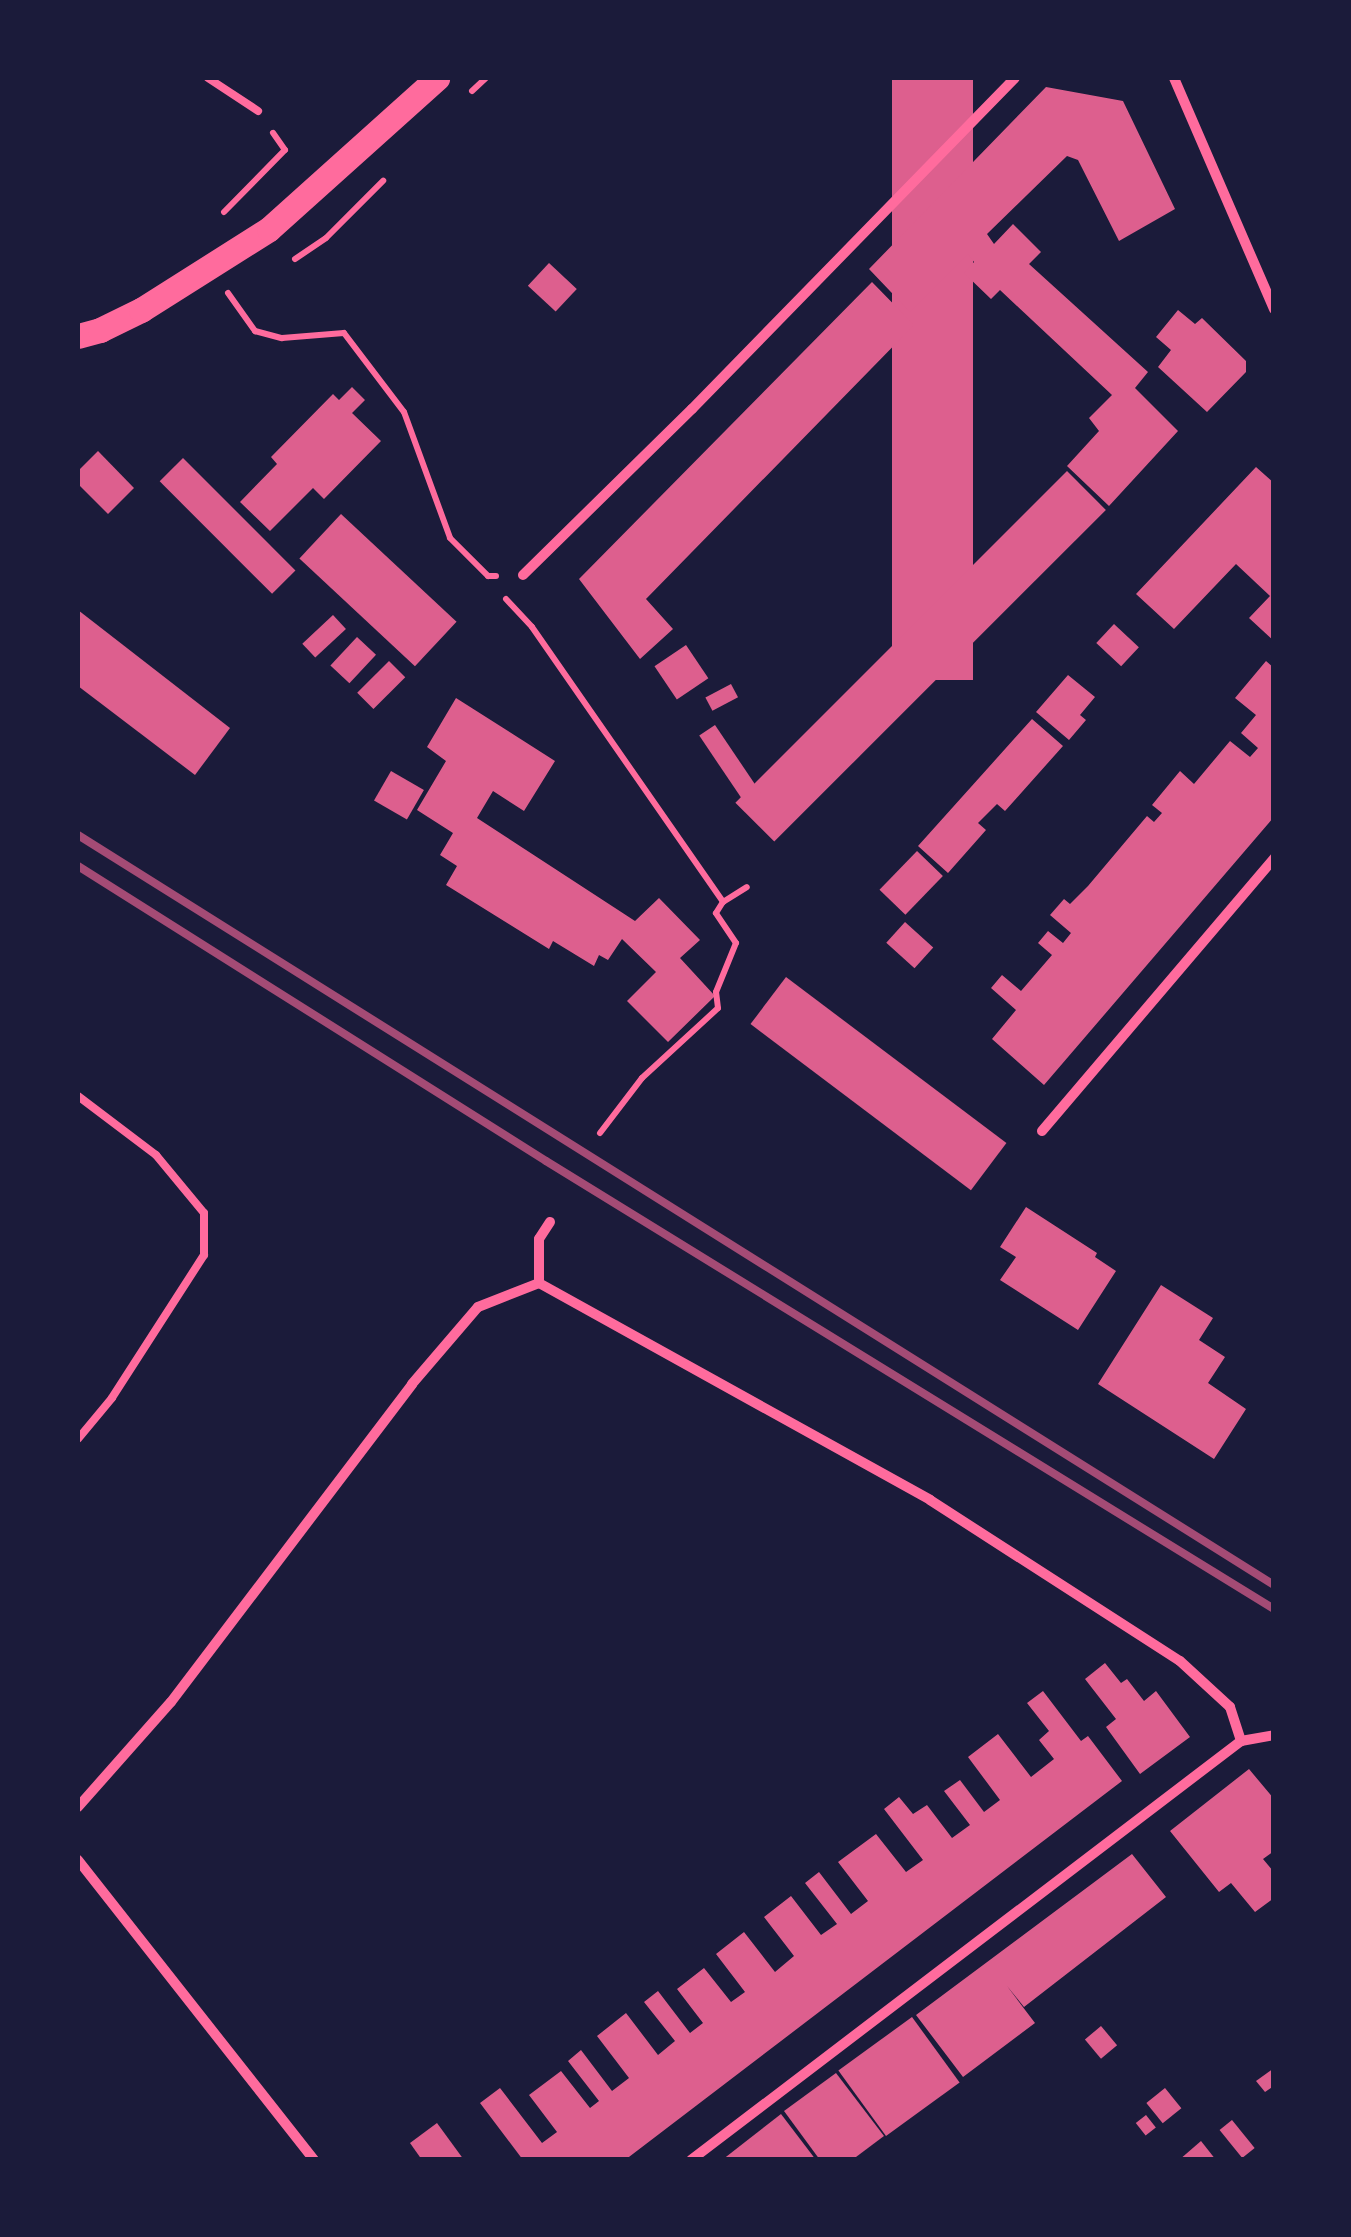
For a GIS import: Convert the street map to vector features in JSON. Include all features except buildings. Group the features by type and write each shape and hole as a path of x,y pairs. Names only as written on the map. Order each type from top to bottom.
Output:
{"main road":[{"path":"78,336 100,330 213,267 300,205 437,78"}],"street":[{"path":"523,576 706,396 1015,78"},
{"path":"1174,78 1274,309"},
{"path":"1042,1131 1274,858"},
{"path":"539,1282 539,1239 550,1222"},
{"path":"539,1282 930,1500 1180,1661 1230,1707 1241,1740"},
{"path":"78,1807 171,1702 412,1384 478,1307 539,1282"},
{"path":"691,2160 1241,1740 1274,1736"},
{"path":"78,1860 314,2160"}],"lane":[{"path":"208,78 258,111"},
{"path":"78,1096 156,1155 204,1213 204,1255 112,1398 78,1439"}],"path":[{"path":"213,267 255,331 282,338 344,333 404,412 450,538 532,627 723,902"},
{"path":"488,576 523,576"},
{"path":"600,1133 642,1078 718,1008 716,992 736,943 716,913 723,902 747,887"}],"railway":[{"path":"78,835 1274,1585"},
{"path":"78,866 546,1161 1274,1609"}]}
